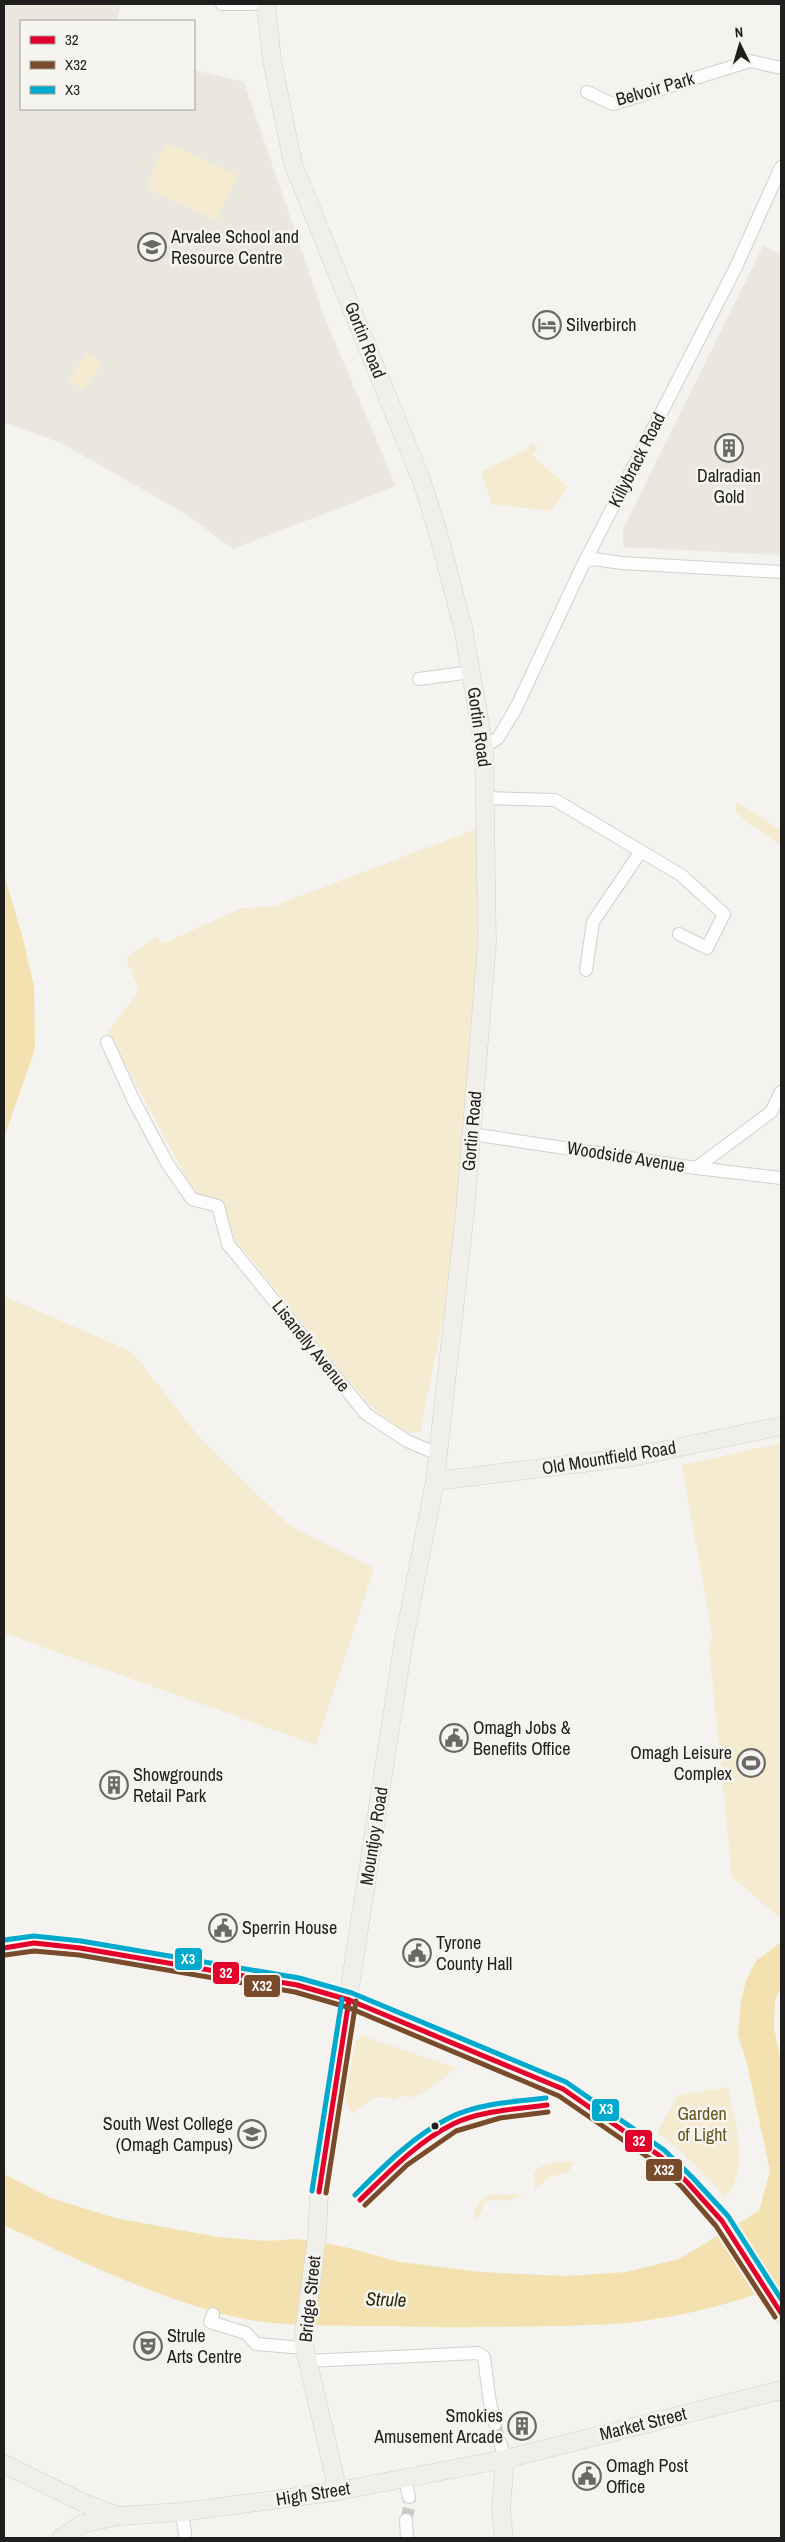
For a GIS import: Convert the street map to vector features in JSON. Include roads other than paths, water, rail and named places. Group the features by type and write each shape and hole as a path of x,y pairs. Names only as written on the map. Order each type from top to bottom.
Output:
{"main road":[{"name":"Gortin Road","path":"266,4 272,60 293,164 422,482 437,529 463,628 484,747 487,943 465,1212 435,1481"},
{"name":"Old Mountfield Road","path":"435,1481 633,1457 781,1426"},
{"name":"Mountjoy Road","path":"319,2192 404,1640 435,1481"},
{"path":"4,1948 34,1942 96,1950 297,1985 349,2000 563,2089 660,2156 693,2188 722,2222 779,2309"},
{"name":"Bridge Street","path":"319,2192 317,2236 305,2350 335,2478 333,2492"},
{"name":"Market Street","path":"503,2450 781,2390"},
{"path":"503,2450 502,2510 504,2538"},
{"name":"High Street","path":"61,2538 82,2524 118,2516 182,2512 333,2492 405,2478 503,2450"},
{"path":"4,2464 86,2504 118,2516"}],"street":[{"path":"222,4 254,4"},
{"name":"Belvoir Park","path":"587,92 613,104 750,61 781,68"},
{"name":"Killybrack Road","path":"484,747 498,738 516,708 585,561 736,267 781,167"},
{"path":"585,561 595,559 781,572"},
{"path":"418,679 471,672"},
{"path":"486,798 555,800 682,875 724,914 706,948 679,934"},
{"path":"586,970 593,922 641,851"},
{"name":"Lisanelly Avenue","path":"107,1042 133,1099 167,1163 192,1198 218,1206 228,1244 366,1414 407,1441 438,1454"},
{"path":"696,1168 771,1112 781,1092"},
{"name":"Woodside Avenue","path":"472,1134 696,1168 781,1178"},
{"path":"213,2314 210,2322 246,2333 254,2348 478,2353 484,2357 490,2403 495,2424"},
{"path":"405,2478 409,2497"},
{"path":"182,2512 185,2534"},
{"path":"406,2520 407,2538"}],"water":[{"path":"4,874 23,939 34,986 35,1049 4,1138"},
{"name":"Strule","path":"781,1942 781,1987 775,2000 774,2027 781,2063 781,2286 700,2311 638,2322 615,2324 451,2327 272,2323 235,2317 176,2300 117,2277 4,2225 4,2174 51,2198 115,2218 218,2237 266,2241 297,2239 341,2246 400,2262 480,2272 565,2276 626,2272 679,2259 759,2211 770,2171 747,2064 738,2035 741,2000 746,1981 756,1961"}],"tunnel":[{"path":"495,2424 500,2442"},
{"path":"406,2520 410,2504 409,2497"}],"place":[{"name":"Arvalee School and Resource Centre","path":"152,247"},
{"name":"Silverbirch","path":"547,325"},
{"name":"Dalradian Gold","path":"729,448"},
{"name":"Omagh Jobs & Benefits Office","path":"454,1738"},
{"name":"Omagh Leisure Complex","path":"751,1763"},
{"name":"Showgrounds Retail Park","path":"114,1785"},
{"name":"Sperrin House","path":"223,1928"},
{"name":"Tyrone County Hall","path":"417,1953"},
{"name":"South West College (Omagh Campus)","path":"252,2134"},
{"name":"Strule Arts Centre","path":"148,2346"},
{"name":"Smokies Amusement Arcade","path":"522,2426"},
{"name":"Omagh Post Office","path":"587,2476"}],"park label":[{"name":"Garden of Light","path":"702,2124"}]}
